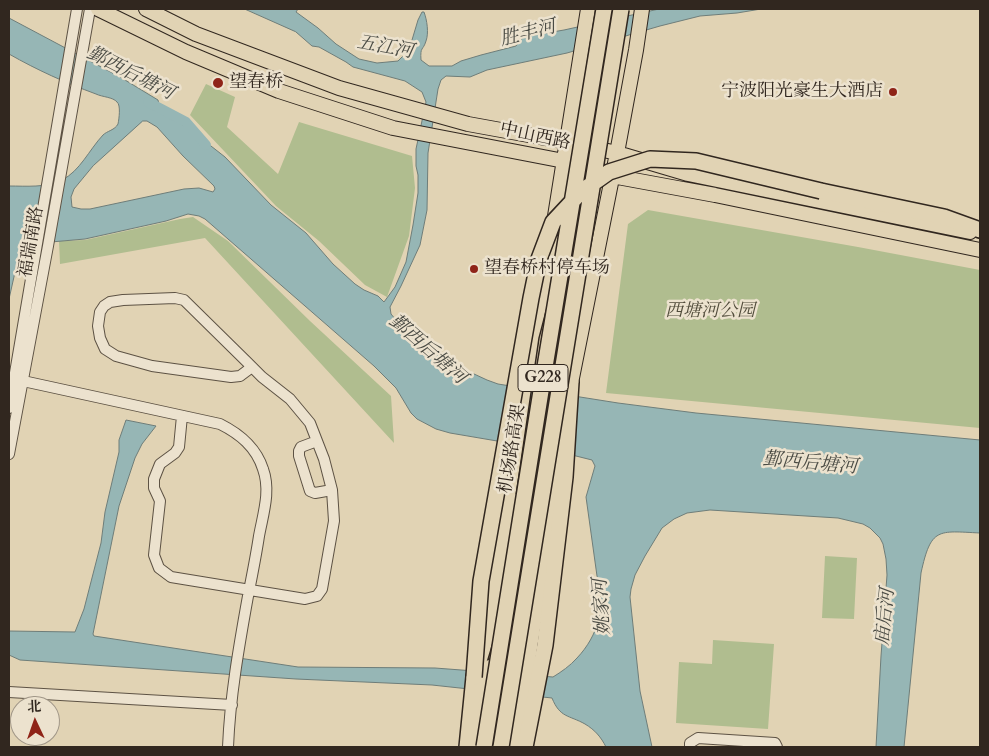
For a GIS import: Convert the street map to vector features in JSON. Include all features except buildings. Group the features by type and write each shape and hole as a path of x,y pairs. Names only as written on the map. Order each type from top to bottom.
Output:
{"highway":[{"name":"机场路高架","path":"484,747 604,9"},
{"name":"机场路高架","path":"501,747 621,9"},
{"path":"466,747 474,677 481,581 530,298 539,259 553,222 582,191 610,172 650,159 696,161 821,191 944,217 980,232"},
{"path":"474,677 488,631 531,336 542,294"},
{"path":"524,747 545,645 565,477 571,380"}],"main road":[{"name":"中山西路","path":"98,9 186,52 279,91 393,128 564,161 612,176 715,195 980,250"},
{"name":"中山西路","path":"146,9 196,34 339,88 468,124 617,153 688,174 980,232"},
{"path":"514,747 571,380 617,153 642,9"},
{"path":"474,747 492,657 505,574 542,294 587,16"}],"street":[{"name":"福瑞南路","path":"9,454 37,247 77,9"},
{"name":"福瑞南路","path":"9,408 18,380 48,246 90,9"},
{"path":"182,416 179,447 175,453 160,464 154,479 154,488 160,501 154,555 159,568 171,577 305,599 317,596 322,589 334,521 332,490 324,459 310,423 290,399 262,377 252,367 184,300 175,298 123,300 110,302 100,312 98,326 100,338 105,349 116,356 152,366 231,377 240,376 252,367"},
{"path":"18,380 220,424 235,432 257,453 264,470 267,495 240,644 228,747"},
{"path":"317,442 301,448 299,456 310,491 314,493 332,490"},
{"path":"9,692 232,705"},
{"path":"690,747 690,743 698,738 774,743 777,747"}],"green space":[{"path":"206,84 235,97 227,127 278,174 299,122 412,156 415,188 409,236 387,297 365,285 319,241 276,206 190,115"},
{"name":"西塘河公园","path":"648,210 980,270 980,428 606,393 628,224"},
{"path":"193,217 228,241 391,396 394,443 205,238 60,264 59,241 85,240"},
{"path":"825,556 857,558 854,619 822,618"},
{"path":"713,640 774,644 768,729 676,723 679,662 712,664"}],"water":[{"path":"245,9 298,9 296,12 336,44 359,59 377,63 398,61 409,50 418,20 422,12 424,12 427,23 427,38 421,50 421,60 429,66 452,66 461,61 516,46 523,37 659,9 761,9 700,16 567,53 487,70 470,77 446,76 441,80 428,153 427,210 420,245 390,307 391,314 401,326 459,367 498,384 696,413 980,440 980,533 954,532 938,535 929,547 921,573 904,747 876,747 887,575 883,544 870,528 863,524 838,518 710,510 687,513 674,519 662,528 635,575 630,597 640,691 652,747 606,747 592,729 562,713 552,698 432,685 296,679 20,660 9,655 9,631 75,632 84,609 101,543 105,512 119,452 119,440 126,420 156,426 142,444 135,458 119,506 94,636 298,667 435,668 553,677 577,658 595,630 599,620 601,598 586,497 595,466 592,460 556,451 450,433 436,429 417,419 411,413 396,388 374,366 205,219 188,214 166,221 85,239 28,244 20,250 9,299 9,186 36,186 56,183 68,176 79,166 103,135 117,126 119,106 113,99 63,81 9,54 9,18 120,77 158,100 160,110 163,113 188,128 225,157 271,205 306,233 333,264 355,284 378,296 384,302 395,287 406,262 418,193 416,149 426,102 422,92 405,81 353,67 319,47 312,46 296,32","holes":["143,121 147,121 157,127 214,186 213,192 199,188 184,189 90,209 72,207 71,197 74,189 93,166"]}],"waterway":[{"name":"鄞西后塘河","path":"148,102 186,122 206,145"}],"place":[{"name":"望春桥","path":"218,83"},
{"name":"宁波阳光豪生大酒店","path":"893,92"},
{"name":"望春桥村停车场","path":"474,269"}],"water label":[{"name":"胜丰河","path":"528,34"},
{"name":"五江河","path":"385,48"},
{"name":"姚家河","path":"603,607"},
{"name":"庙后河","path":"886,617"}]}
